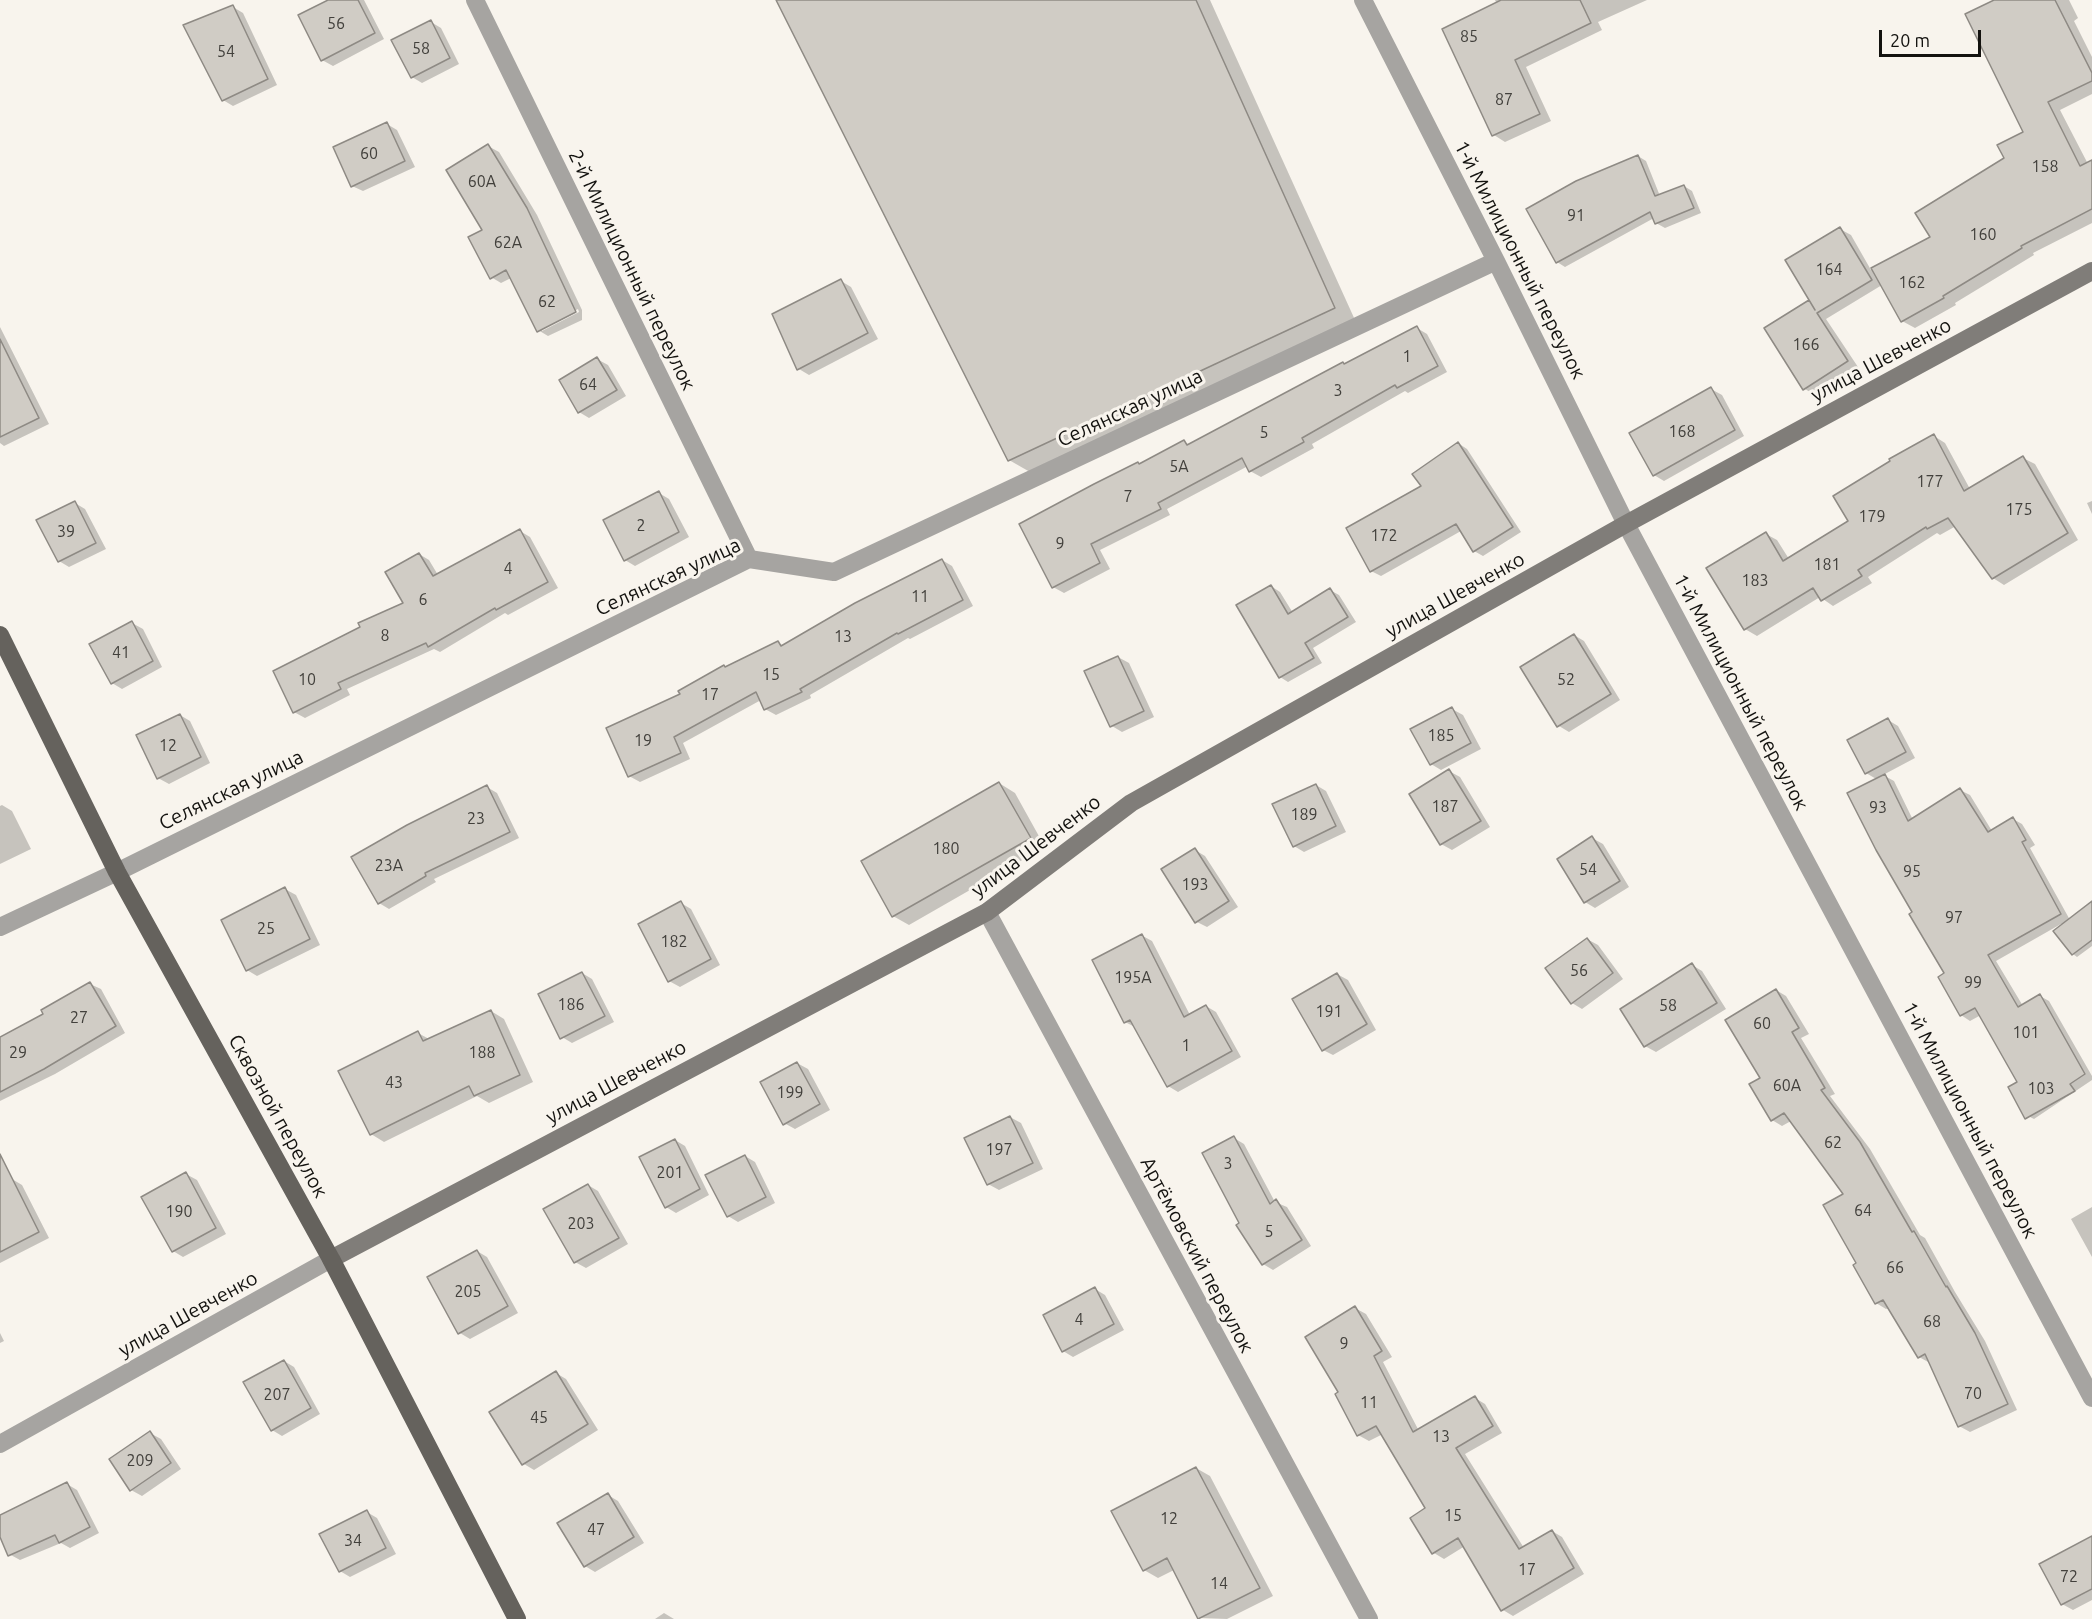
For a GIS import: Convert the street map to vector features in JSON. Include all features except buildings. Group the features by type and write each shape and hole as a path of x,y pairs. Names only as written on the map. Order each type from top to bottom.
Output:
{"main road":[{"name":"Сквозной переулок","path":"0,635 117,872 331,1259 517,1619"}],"street":[{"name":"2-й Милиционный переулок","path":"475,0 749,559"},
{"name":"1-й Милиционный переулок","path":"1363,0 1626,524 2092,1398"},
{"name":"Селянская улица","path":"0,927 117,872 749,559 834,572 1496,261"},
{"name":"улица Шевченко","path":"0,1444 331,1259 987,912 1131,803 1626,524 2092,271"},
{"name":"Артёмовский переулок","path":"987,912 1369,1619"}]}
